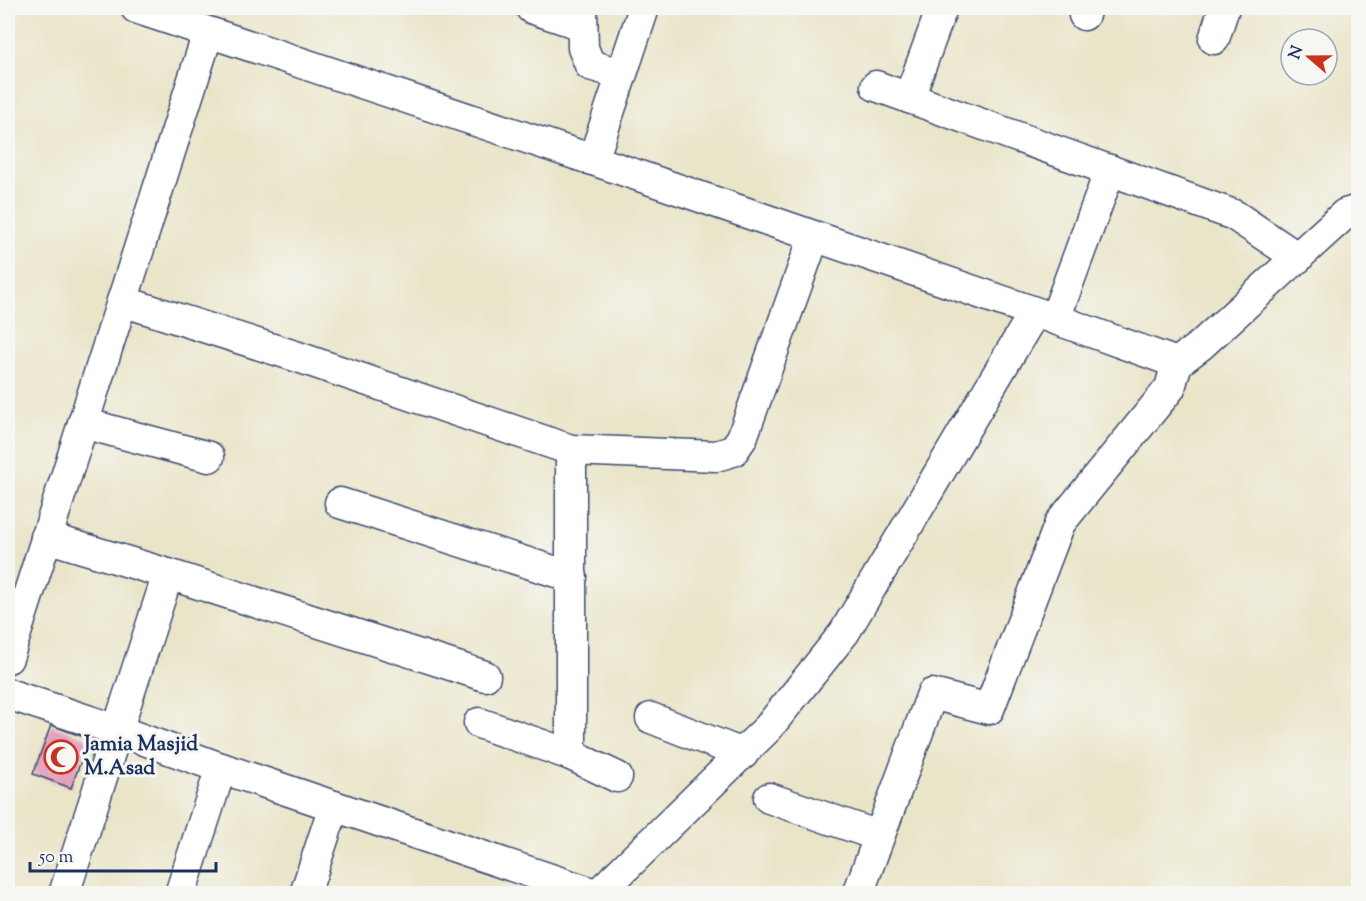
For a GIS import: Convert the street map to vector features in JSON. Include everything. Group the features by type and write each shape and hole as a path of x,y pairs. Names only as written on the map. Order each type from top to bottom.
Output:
{"street":[{"path":"136,8 592,160 1178,363"},
{"path":"531,8 582,16 583,48 590,65 621,74"},
{"path":"592,160 644,8"},
{"path":"909,98 942,8"},
{"path":"1214,39 1224,8"},
{"path":"8,658 15,610 46,537 208,33"},
{"path":"876,86 1234,215 1298,258"},
{"path":"8,694 597,894 768,728 844,633 1044,316 1110,170"},
{"path":"858,894 932,694 989,709 1060,524 1170,388 1178,363 1201,345 1345,214 1359,210"},
{"path":"122,301 298,357 571,450 716,456 733,451 742,438 814,237"},
{"path":"83,423 209,457"},
{"path":"571,450 571,755"},
{"path":"340,503 572,577"},
{"path":"46,537 485,676"},
{"path":"64,894 168,574"},
{"path":"651,718 743,754"},
{"path":"479,723 571,755 617,777"},
{"path":"180,894 221,768"},
{"path":"768,798 879,836"},
{"path":"305,894 334,806"}],"building":[{"name":"Jamia Masjid M.Asad","path":"51,725 89,739 71,788 33,774"}],"place":[{"name":"Jamia Masjid M.Asad","path":"61,757"}]}
